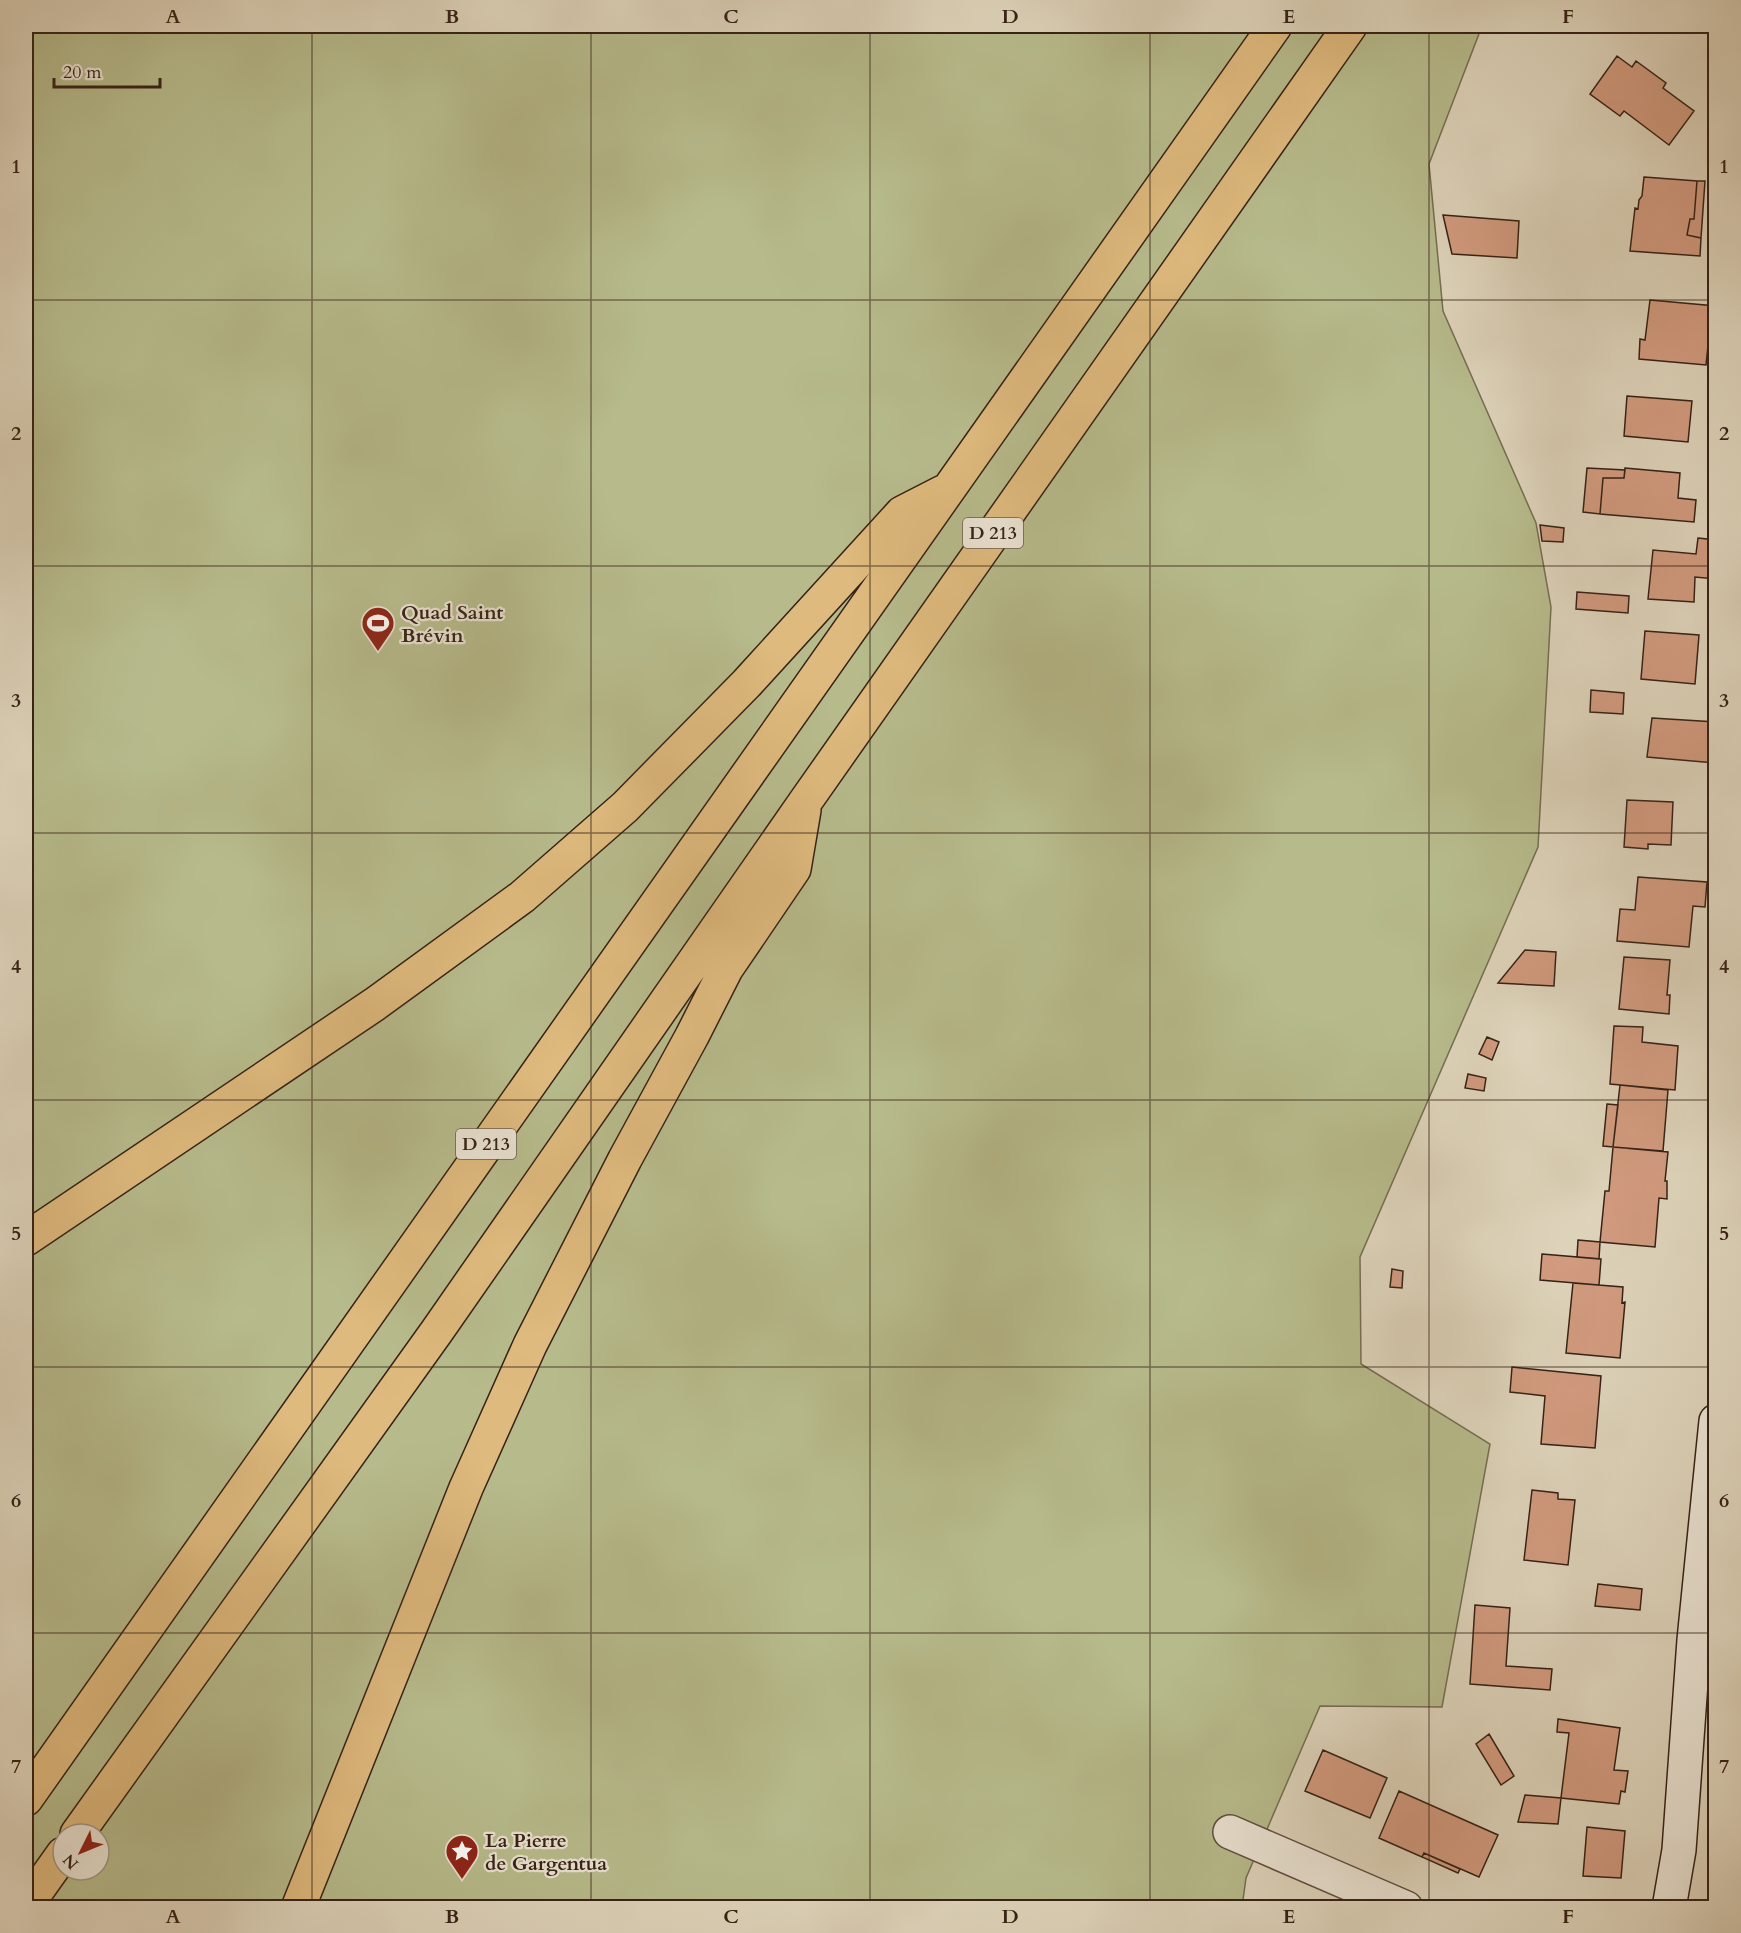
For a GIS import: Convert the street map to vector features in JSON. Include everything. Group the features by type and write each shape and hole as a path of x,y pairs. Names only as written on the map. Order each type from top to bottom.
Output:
{"highway":[{"name":"D 213","path":"26,1799 1275,26"},
{"name":"D 213","path":"86,1822 437,1331 1350,26"},
{"path":"26,1239 375,1004 522,897 641,790 747,684 902,513 947,490"},
{"path":"298,1908 466,1488 530,1345 614,1179 726,969 794,869 805,802"},
{"path":"26,1906 51,1871"}],"street":[{"path":"1669,1908 1679,1850 1694,1640 1716,1420"},
{"path":"1230,1832 1406,1908"}],"green space":[{"path":"26,26 1482,26 1429,164 1443,311 1536,523 1551,607 1538,847 1360,1257 1361,1364 1490,1444 1442,1707 1320,1706 1246,1878 1242,1907 26,1907"}],"building":[{"path":"1617,56 1632,67 1636,61 1666,83 1663,88 1694,111 1669,145 1624,111 1620,116 1590,94"},
{"path":"1644,177 1697,181 1694,219 1690,219 1687,235 1701,238 1700,256 1630,251 1635,208 1638,209 1642,196"},
{"path":"1697,181 1705,181 1701,238 1687,235 1690,219 1694,219"},
{"path":"1443,215 1519,221 1517,258 1452,254"},
{"path":"1650,300 1716,306 1715,326 1710,326 1706,365 1639,359 1640,339 1645,340"},
{"path":"1627,396 1692,401 1688,442 1624,436"},
{"path":"1587,468 1625,470 1624,478 1603,478 1600,514 1583,512"},
{"path":"1625,468 1680,473 1678,498 1696,500 1694,522 1600,514 1603,478 1624,478"},
{"path":"1540,525 1564,528 1563,542 1542,541"},
{"path":"1698,538 1716,540 1716,579 1695,577 1694,602 1648,599 1653,550 1696,554"},
{"path":"1577,592 1629,596 1628,613 1576,609"},
{"path":"1645,631 1699,635 1695,684 1641,679"},
{"path":"1591,690 1624,693 1623,714 1590,712"},
{"path":"1652,718 1716,722 1715,763 1647,757"},
{"path":"1627,800 1673,802 1671,845 1648,844 1648,849 1624,847"},
{"path":"1638,877 1707,882 1705,907 1693,906 1689,947 1617,941 1620,909 1635,910"},
{"path":"1525,950 1556,952 1554,986 1498,983"},
{"path":"1624,957 1670,960 1667,995 1670,995 1669,1014 1619,1009"},
{"path":"1614,1026 1643,1027 1642,1042 1678,1046 1675,1090 1610,1084"},
{"path":"1487,1037 1499,1042 1492,1060 1479,1054"},
{"path":"1468,1074 1486,1078 1484,1091 1465,1088"},
{"path":"1620,1085 1668,1090 1663,1151 1613,1147"},
{"path":"1607,1104 1618,1105 1613,1147 1603,1146"},
{"path":"1613,1147 1668,1152 1665,1181 1667,1181 1667,1199 1659,1198 1655,1247 1600,1242 1605,1191 1609,1191"},
{"path":"1578,1240 1600,1242 1599,1259 1577,1257"},
{"path":"1542,1254 1601,1259 1599,1285 1540,1280"},
{"path":"1392,1269 1403,1271 1402,1288 1390,1287"},
{"path":"1573,1283 1623,1287 1622,1303 1625,1302 1620,1358 1566,1353"},
{"path":"1512,1367 1601,1376 1595,1448 1541,1444 1545,1396 1510,1392"},
{"path":"1532,1490 1558,1493 1558,1499 1575,1500 1568,1565 1524,1560"},
{"path":"1598,1584 1642,1589 1640,1610 1595,1606"},
{"path":"1475,1605 1510,1608 1506,1666 1552,1669 1550,1690 1470,1684"},
{"path":"1558,1719 1620,1728 1614,1770 1628,1771 1625,1792 1621,1791 1619,1804 1561,1798 1569,1733 1557,1732"},
{"path":"1489,1734 1514,1776 1501,1785 1476,1744"},
{"path":"1323,1750 1387,1778 1370,1818 1305,1791"},
{"path":"1399,1791 1498,1835 1479,1877 1424,1853 1422,1857 1379,1838"},
{"path":"1525,1795 1561,1798 1558,1824 1518,1822"},
{"path":"1587,1827 1625,1831 1621,1878 1583,1876"},
{"path":"1424,1853 1460,1869 1458,1873 1422,1857"}],"place":[{"name":"Quad Saint Brévin","path":"378,652"},
{"name":"La Pierre de Gargentua","path":"462,1880"}]}
